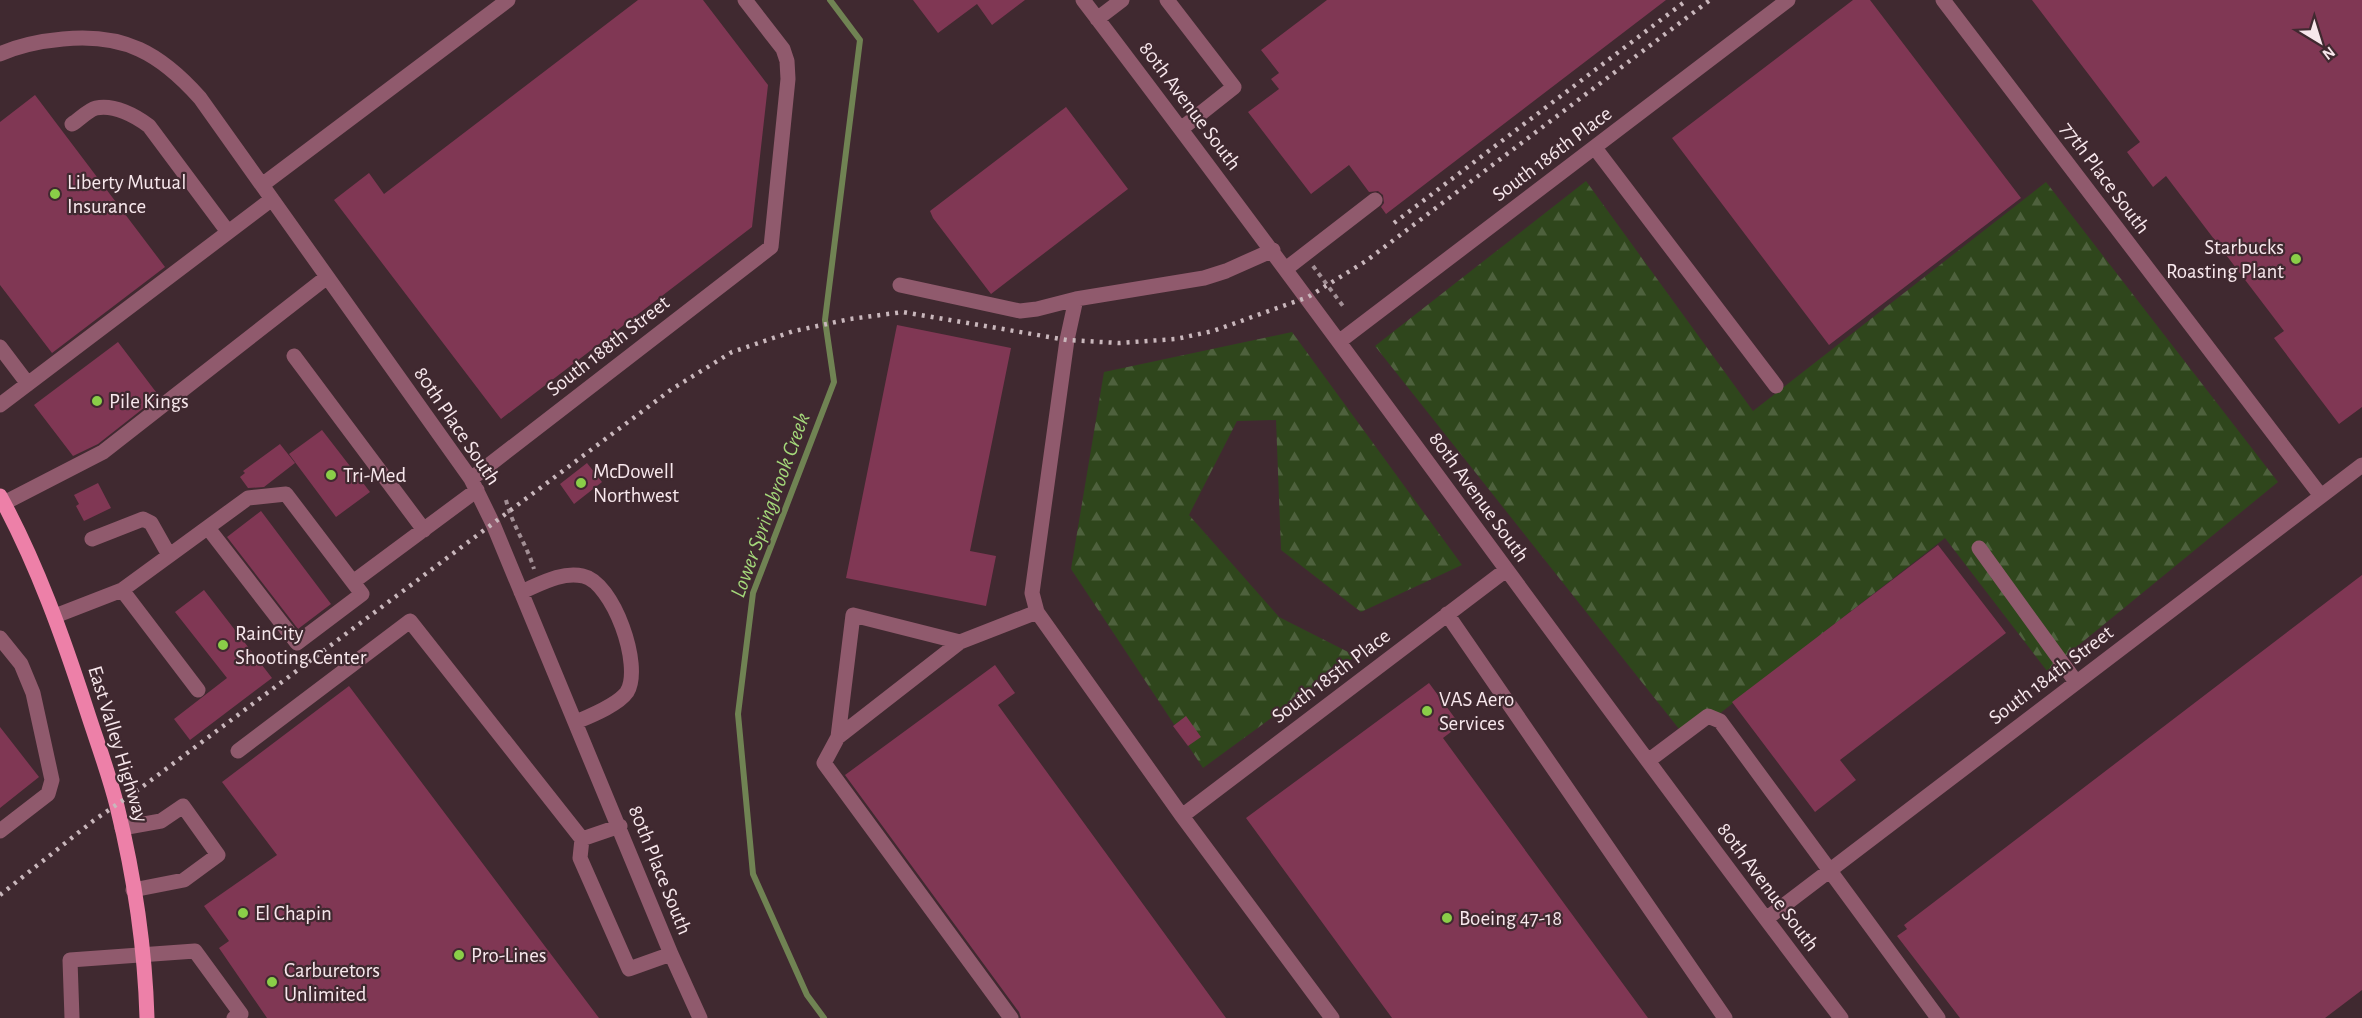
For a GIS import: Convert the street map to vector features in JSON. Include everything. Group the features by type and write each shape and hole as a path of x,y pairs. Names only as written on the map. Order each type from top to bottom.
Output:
{"main road":[{"name":"East Valley Highway","path":"2,499 55,616 122,828 146,983 147,1018"}],"street":[{"path":"262,185 508,0"},
{"name":"South 188th Street","path":"353,582 424,530 474,484 771,247 788,80 787,61 783,50 745,0"},
{"name":"80th Avenue South","path":"1083,0 1287,268 1506,570 1841,1018"},
{"path":"1097,19 1122,0"},
{"path":"1167,0 1234,87 1181,129"},
{"name":"South 186th Place","path":"1340,341 1788,0"},
{"name":"77th Place South","path":"1943,0 2321,496"},
{"name":"80th Place South","path":"0,54 42,41 94,37 146,51 165,64 200,98 474,484 700,1018"},
{"path":"72,124 96,108 118,110 138,117 149,126 228,232"},
{"path":"1594,148 1776,386"},
{"path":"0,405 272,199"},
{"path":"1287,268 1375,200"},
{"path":"900,285 1020,311 1076,299 1204,278 1273,250"},
{"path":"2,499 103,452 327,277"},
{"path":"1076,299 1067,340 1032,593 1037,612 1182,816 1332,1018"},
{"path":"0,347 28,384"},
{"path":"294,356 424,530"},
{"name":"South 184th Street","path":"1766,919 2362,465"},
{"path":"55,616 122,590 248,498 286,494 362,594 297,643 208,528"},
{"path":"92,539 143,519 151,523 170,555"},
{"path":"1979,548 2076,682"},
{"name":"South 185th Place","path":"1182,816 1506,570"},
{"path":"521,591 554,578 585,576 593,581 614,606 628,648 632,672 627,692 604,710 576,722"},
{"path":"122,590 198,690"},
{"path":"838,736 960,642 1037,612"},
{"path":"1447,614 1725,1018"},
{"path":"960,642 853,615 838,736 824,763 1011,1018"},
{"path":"238,751 410,621 582,839 580,858 629,969 671,954"},
{"path":"0,638 21,664 33,693 52,780 48,794 0,831"},
{"path":"1648,761 1708,716 1720,721 1938,1018"},
{"path":"122,828 161,821 183,806 218,855 183,880 133,890"},
{"path":"582,839 620,826"},
{"path":"72,1018 70,960 195,951 241,1014 234,1018"}],"path":[{"path":"1304,254 1342,306"},
{"path":"506,500 517,533 529,552 540,585"}],"green space":[{"path":"1586,181 1753,411 2046,182 2278,482 2047,671 1945,538 1687,739 1375,346"},
{"path":"1292,332 1462,565 1361,612 1281,550 1276,420 1237,421 1189,515 1279,617 1356,656 1203,768 1071,569 1104,372"}],"building":[{"path":"638,0 703,0 768,85 752,227 501,419 334,200 369,173 384,194"},
{"path":"913,0 1025,0 992,25 977,4 938,33"},
{"path":"1327,0 1666,0 1386,214 1381,207 1384,203 1383,195 1378,191 1369,192 1349,165 1311,194 1248,112 1279,89 1271,79 1279,73 1261,50"},
{"path":"1853,0 1870,0 2021,198 1829,345 1672,138"},
{"name":"Starbucks Roasting Plant","path":"2032,0 2362,0 2362,407 2339,424 2274,338 2284,331 2166,176 2153,187 2127,152 2140,142"},
{"name":"Liberty Mutual Insurance","path":"35,95 165,267 52,353 0,285 0,122"},
{"path":"1066,107 1128,189 991,294 930,211"},
{"path":"897,325 1011,348 970,551 996,556 986,606 846,578"},
{"name":"Pile Kings","path":"118,342 159,396 98,444 73,456 34,405"},
{"name":"Tri-Med","path":"322,430 370,492 336,517 289,454"},
{"path":"280,444 295,463 264,487 248,488 240,477 245,473 243,471"},
{"name":"McDowell Northwest","path":"587,463 602,482 574,504 560,484"},
{"path":"98,483 111,508 84,521 76,506 79,504 74,495"},
{"path":"261,511 331,604 298,629 227,537"},
{"path":"1938,545 2006,633 1840,760 1856,780 1815,812 1732,702"},
{"path":"2362,575 2362,990 2325,1018 1960,1018 1897,936 1907,929 1904,925"},
{"name":"RainCity Shooting Center","path":"204,590 272,678 190,740 174,719 227,678 175,612"},
{"path":"995,665 1015,693 998,705 1226,1018 1021,1018 1019,1012 845,775"},
{"name":"Boeing 47-18","path":"1429,683 1460,725 1443,738 1648,1018 1392,1018 1246,818"},
{"path":"349,686 599,1018 267,1018 219,948 229,941 204,906 277,855 222,782"},
{"path":"1186,716 1201,737 1188,746 1173,726"},
{"path":"0,727 39,777 0,808"}],"waterway":[{"name":"Lower Springbrook Creek","path":"824,1018 807,995 753,874 738,714 753,593 834,382 825,320 860,40 830,0"}],"railway":[{"path":"1394,223 1687,0"},
{"path":"0,895 93,821 142,787 672,389 732,352 794,331 850,319 903,312 1067,340 1119,343 1176,339 1213,331 1308,297 1366,261 1710,0"}],"place":[{"name":"Liberty Mutual Insurance","path":"55,194"},
{"name":"Starbucks Roasting Plant","path":"2296,259"},
{"name":"Pile Kings","path":"97,401"},
{"name":"Tri-Med","path":"331,475"},
{"name":"McDowell Northwest","path":"581,483"},
{"name":"RainCity Shooting Center","path":"223,645"},
{"name":"VAS Aero Services","path":"1427,711"},
{"name":"El Chapin","path":"243,913"},
{"name":"Boeing 47-18","path":"1447,918"},
{"name":"Pro-Lines","path":"459,955"},
{"name":"Carburetors Unlimited","path":"272,982"}]}
